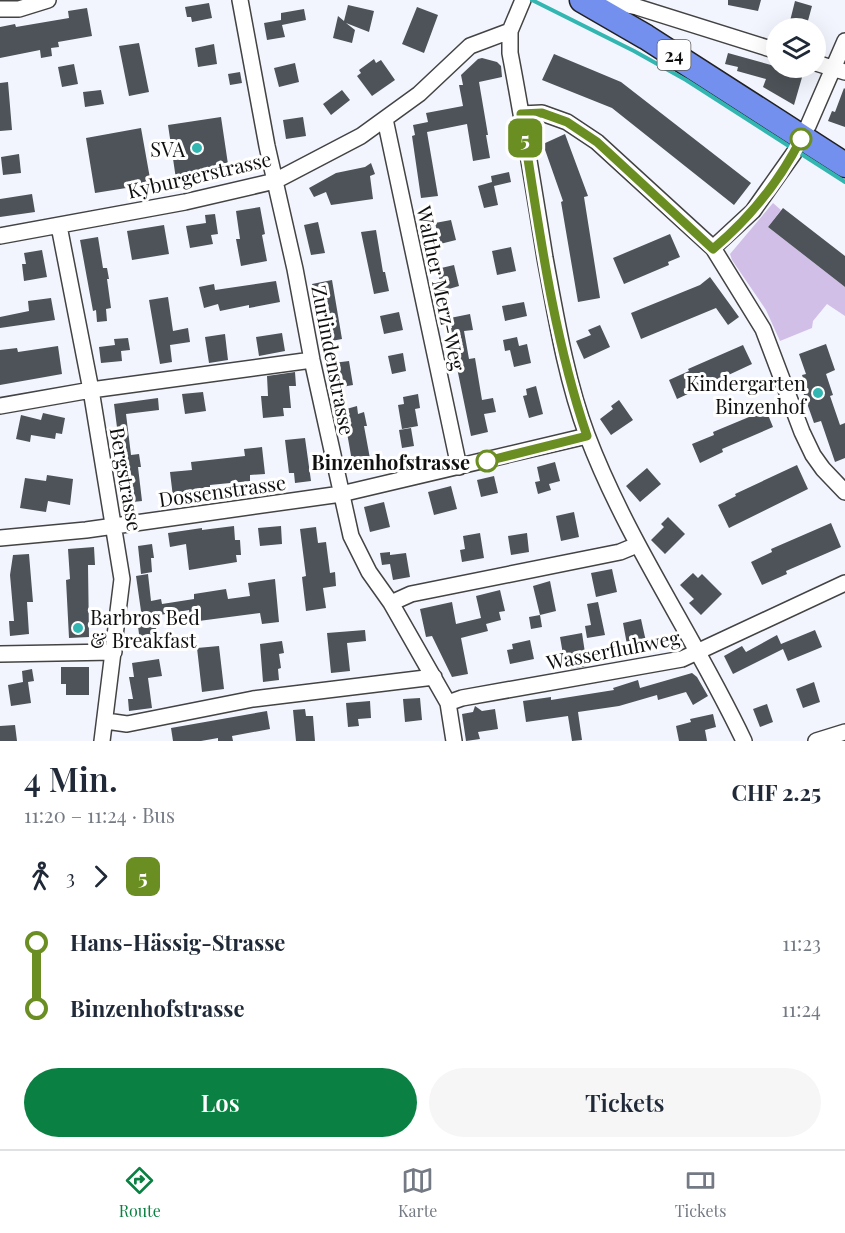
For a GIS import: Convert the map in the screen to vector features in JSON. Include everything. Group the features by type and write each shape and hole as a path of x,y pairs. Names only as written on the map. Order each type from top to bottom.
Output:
{"main road":[{"name":"24","path":"582,0 662,47 845,165"}],"street":[{"path":"0,9 19,9 48,0"},
{"name":"Zurlindenstrasse","path":"240,0 312,360 351,536 369,572 391,603 448,703 454,741"},
{"path":"523,0 510,31 510,53 553,300 576,402 587,436 637,545 699,652 744,741"},
{"path":"602,0 637,7 766,48"},
{"name":"Kyburgerstrasse","path":"0,236 185,202 275,181 361,136 419,94 471,46 510,31"},
{"path":"808,126 839,70 845,41"},
{"path":"521,114 542,113 559,119 597,142 713,249 764,329 802,432 813,454 823,469 845,492"},
{"name":"Walther Merz-Weg","path":"384,119 459,467"},
{"path":"713,249 753,211 794,153"},
{"name":"Bergstrasse","path":"59,226 92,390 122,579 102,741"},
{"path":"0,406 92,390 312,360"},
{"name":"Dossenstrasse","path":"0,538 115,526 341,494 587,436"},
{"path":"391,603 411,594 620,552 637,545"},
{"name":"Wasserfluhweg","path":"448,703 462,698 682,659 845,583"},
{"path":"0,654 114,652"},
{"path":"106,721 127,724 253,699 434,677"},
{"path":"816,741 845,732"}],"shaded area":[{"path":"773,203 781,210 768,227 845,287 845,316 827,304 813,321 812,328 780,341 766,310 730,254"}],"building":[{"path":"728,0 761,0 758,11 728,5"},
{"path":"795,1 812,6 809,18 791,18"},
{"path":"209,3 212,18 192,22 191,17 187,17 185,7"},
{"path":"348,5 374,11 369,32 346,23 355,30 352,43 333,38 338,16 344,21"},
{"path":"417,7 438,15 424,53 402,44"},
{"path":"87,8 92,36 58,42 59,47 51,48 52,56 41,58 40,50 0,58 0,27 15,24 16,27 69,18 68,11"},
{"path":"304,9 306,20 282,25 285,37 267,40 264,23 281,20 281,13"},
{"path":"139,43 149,92 129,96 119,46"},
{"path":"214,44 217,64 198,67 195,48"},
{"path":"728,53 766,64 766,78 802,78 794,105 763,87 766,79 737,71 738,67 725,64"},
{"path":"554,54 621,82 751,183 734,205 612,108 542,80"},
{"path":"482,58 497,62 501,66 502,77 479,82 490,158 473,161 467,124 427,132 438,196 421,198 412,136 415,135 413,125 428,122 426,113 463,106 459,85 463,85 461,75"},
{"path":"374,59 376,63 381,60 395,80 372,96 357,76 361,73 359,70"},
{"path":"295,63 299,82 279,87 274,68"},
{"path":"74,64 78,84 62,87 58,67"},
{"path":"240,72 242,83 230,85 228,74"},
{"path":"8,82 12,130 0,131 0,83"},
{"path":"844,88 845,127 828,121 832,111 835,112"},
{"path":"101,90 104,104 85,107 83,92"},
{"path":"342,90 350,100 331,115 323,104"},
{"path":"221,117 229,171 176,179 168,125"},
{"path":"303,117 306,136 286,139 283,120"},
{"path":"141,128 151,184 95,193 86,138"},
{"path":"565,134 588,196 584,197 600,298 578,302 561,202 563,201 543,144"},
{"path":"19,154 21,173 3,175 1,157"},
{"path":"371,163 375,174 370,176 373,199 331,205 326,192 314,197 309,188 336,173 365,167"},
{"path":"509,172 511,182 494,186 498,205 484,208 478,186 492,182 491,176"},
{"path":"32,194 35,212 0,217 0,199"},
{"path":"260,207 267,261 241,266 236,239 240,239 236,211"},
{"path":"783,208 845,256 845,287 768,227"},
{"path":"215,214 218,234 211,235 213,244 190,248 186,226 206,223 205,215"},
{"path":"451,220 456,240 436,245 433,232 437,231 435,223"},
{"path":"318,222 325,253 311,255 304,225"},
{"path":"164,225 169,254 132,260 127,231"},
{"path":"376,230 383,272 385,272 389,291 374,294 361,232"},
{"path":"670,234 680,257 668,262 669,265 624,284 613,258"},
{"path":"98,237 103,268 107,268 111,308 106,309 107,321 97,322 80,240"},
{"path":"511,247 516,271 497,275 492,251"},
{"path":"42,250 47,277 24,281 22,264 26,264 24,253"},
{"path":"454,265 459,286 442,291 437,269"},
{"path":"710,277 739,317 728,325 716,308 641,339 631,313 700,285"},
{"path":"332,280 342,339 326,342 312,284"},
{"path":"276,281 280,302 220,311 218,304 204,308 199,287 214,284 215,290"},
{"path":"168,297 173,331 188,328 190,342 170,345 172,362 160,364 149,300"},
{"path":"51,298 55,320 0,328 0,317 29,311 28,301"},
{"path":"524,302 527,316 505,321 502,306"},
{"path":"399,312 403,330 384,334 380,316"},
{"path":"470,314 473,330 464,331 469,359 475,358 482,400 493,398 496,412 484,414 488,432 471,436 449,329 452,328 450,318"},
{"path":"600,325 610,347 584,359 576,341 591,335 588,330"},
{"path":"282,333 285,351 259,356 256,337"},
{"path":"225,334 228,360 209,363 205,337"},
{"path":"517,337 519,346 527,344 531,363 514,367 510,350 505,351 503,340"},
{"path":"128,338 130,350 121,351 122,361 101,363 99,347 115,345 114,339"},
{"path":"826,344 835,370 826,374 833,395 830,396 840,425 845,423 845,458 835,462 821,421 814,423 803,392 807,390 802,375 806,374 799,354"},
{"path":"743,345 752,364 677,399 669,380 689,371 688,369"},
{"path":"58,346 62,374 0,385 0,350 17,348 18,352"},
{"path":"403,353 406,371 392,374 388,356"},
{"path":"349,361 353,385 336,388 333,363"},
{"path":"295,372 296,386 289,386 291,408 283,408 284,416 263,418 261,396 268,396 267,376"},
{"path":"536,386 543,414 529,418 523,396 527,395 526,389"},
{"path":"203,392 206,411 185,414 182,394"},
{"path":"418,394 420,408 415,409 418,426 402,429 398,405 404,404 403,397"},
{"path":"158,398 159,410 126,414 131,455 139,454 141,467 138,467 142,501 124,503 121,482 124,482 114,404"},
{"path":"619,400 633,420 611,435 600,419 613,409 611,406"},
{"path":"357,406 358,414 364,412 367,426 364,426 371,464 353,467 343,410"},
{"path":"766,410 773,427 722,449 723,452 700,463 692,444 714,435 713,432"},
{"path":"43,413 65,418 62,434 56,433 55,439 31,435 30,442 16,439 21,415 41,420"},
{"path":"411,428 414,446 402,448 399,430"},
{"path":"305,438 311,481 295,483 294,473 289,473 285,440"},
{"path":"262,447 265,474 250,475 250,481 210,485 210,487 196,489 196,495 173,497 170,472 192,470 191,462 245,456 244,449"},
{"path":"555,462 560,481 549,484 551,490 538,494 535,482 540,481 537,467"},
{"path":"797,465 808,489 729,528 718,505 736,496 735,494"},
{"path":"647,468 661,484 640,502 626,486"},
{"path":"47,475 73,479 70,505 48,501 46,512 20,508 25,478 46,481"},
{"path":"494,476 498,493 481,497 477,480"},
{"path":"451,486 457,509 434,515 428,492"},
{"path":"384,502 390,527 370,532 364,507"},
{"path":"574,512 579,537 561,541 556,516"},
{"path":"668,517 685,534 665,554 651,540 664,527 661,524"},
{"path":"831,523 841,547 786,571 787,574 762,585 751,562 772,552 771,549"},
{"path":"234,526 235,540 240,540 241,555 236,555 237,562 189,570 186,544 170,547 168,533"},
{"path":"281,526 282,544 260,546 258,528"},
{"path":"316,527 318,543 326,542 330,573 335,572 336,586 323,588 326,608 306,611 302,577 306,576 300,529"},
{"path":"480,533 484,558 462,562 460,550 465,549 463,536"},
{"path":"527,533 529,552 511,555 508,536"},
{"path":"152,544 154,558 151,558 152,572 141,574 138,546"},
{"path":"94,547 95,565 88,565 89,637 69,638 66,580 70,579 68,549"},
{"path":"390,552 390,555 406,553 410,577 393,580 390,564 382,565 380,553"},
{"path":"29,554 33,602 27,602 29,634 10,636 9,621 14,621 10,575 13,555"},
{"path":"612,569 617,592 596,597 591,573"},
{"path":"693,573 698,578 702,574 722,594 701,615 689,603 694,599 680,585"},
{"path":"148,574 151,601 161,599 162,604 194,599 194,594 226,589 228,599 250,596 248,583 275,579 279,622 262,624 260,613 191,622 189,610 154,616 158,639 140,642 137,618 142,618 136,576"},
{"path":"550,581 556,611 540,615 533,586"},
{"path":"500,590 505,611 499,612 501,620 486,624 488,631 461,638 468,674 452,677 432,636 426,637 420,609 452,602 456,624 481,618 476,596"},
{"path":"598,602 605,635 587,638 585,626 591,625 587,604"},
{"path":"540,615 542,627 531,629 529,617"},
{"path":"641,619 647,646 628,650 623,623"},
{"path":"365,630 366,641 347,643 350,671 331,673 327,633"},
{"path":"815,630 822,647 788,661 783,649 733,674 724,656 742,646 746,652 777,635 781,644"},
{"path":"582,633 587,666 571,669 569,659 564,660 560,637"},
{"path":"530,640 534,659 510,664 507,650 513,649 512,644"},
{"path":"282,641 284,653 279,654 281,668 278,669 279,680 263,682 260,644"},
{"path":"219,646 224,689 202,692 197,648"},
{"path":"159,659 162,676 148,678 152,708 129,711 128,699 133,699 129,677 134,677 132,663"},
{"path":"61,667 89,667 89,695 66,695 66,684 61,684"},
{"path":"32,669 34,681 28,682 31,703 11,706 8,685 23,682 22,671"},
{"path":"692,673 697,677 708,696 693,705 686,692 658,700 657,695 619,706 578,712 582,740 572,741 568,716 526,722 523,701 551,697 551,700 614,690 613,688 638,680 640,688"},
{"path":"814,682 820,702 803,708 796,689"},
{"path":"420,698 422,720 405,722 403,699"},
{"path":"370,701 371,718 358,719 359,726 348,727 346,703"},
{"path":"767,704 773,722 760,727 753,709"},
{"path":"475,706 482,711 495,709 498,729 478,732 480,739 466,741 462,714 473,712"},
{"path":"305,709 306,716 313,716 315,741 296,741 293,710"},
{"path":"267,711 270,729 232,736 233,741 218,741 218,738 201,741 173,741 171,728"},
{"path":"713,714 716,727 705,730 707,741 679,741 676,726 691,722 690,719"},
{"path":"15,725 17,741 0,741 0,726"}],"railway":[{"path":"532,0 686,80 845,182"}],"bus line":[{"name":"5","path":"487,461 587,436 576,402 553,300 521,114 542,113 567,122 597,142 713,249 753,211 766,195 801,139"}],"place":[{"name":"SVA","path":"197,148"},
{"name":"Kindergarten Binzenhof","path":"818,393"},
{"name":"Binzenhofstrasse","path":"487,461"},
{"name":"Barbros Bed & Breakfast","path":"78,628"}]}
